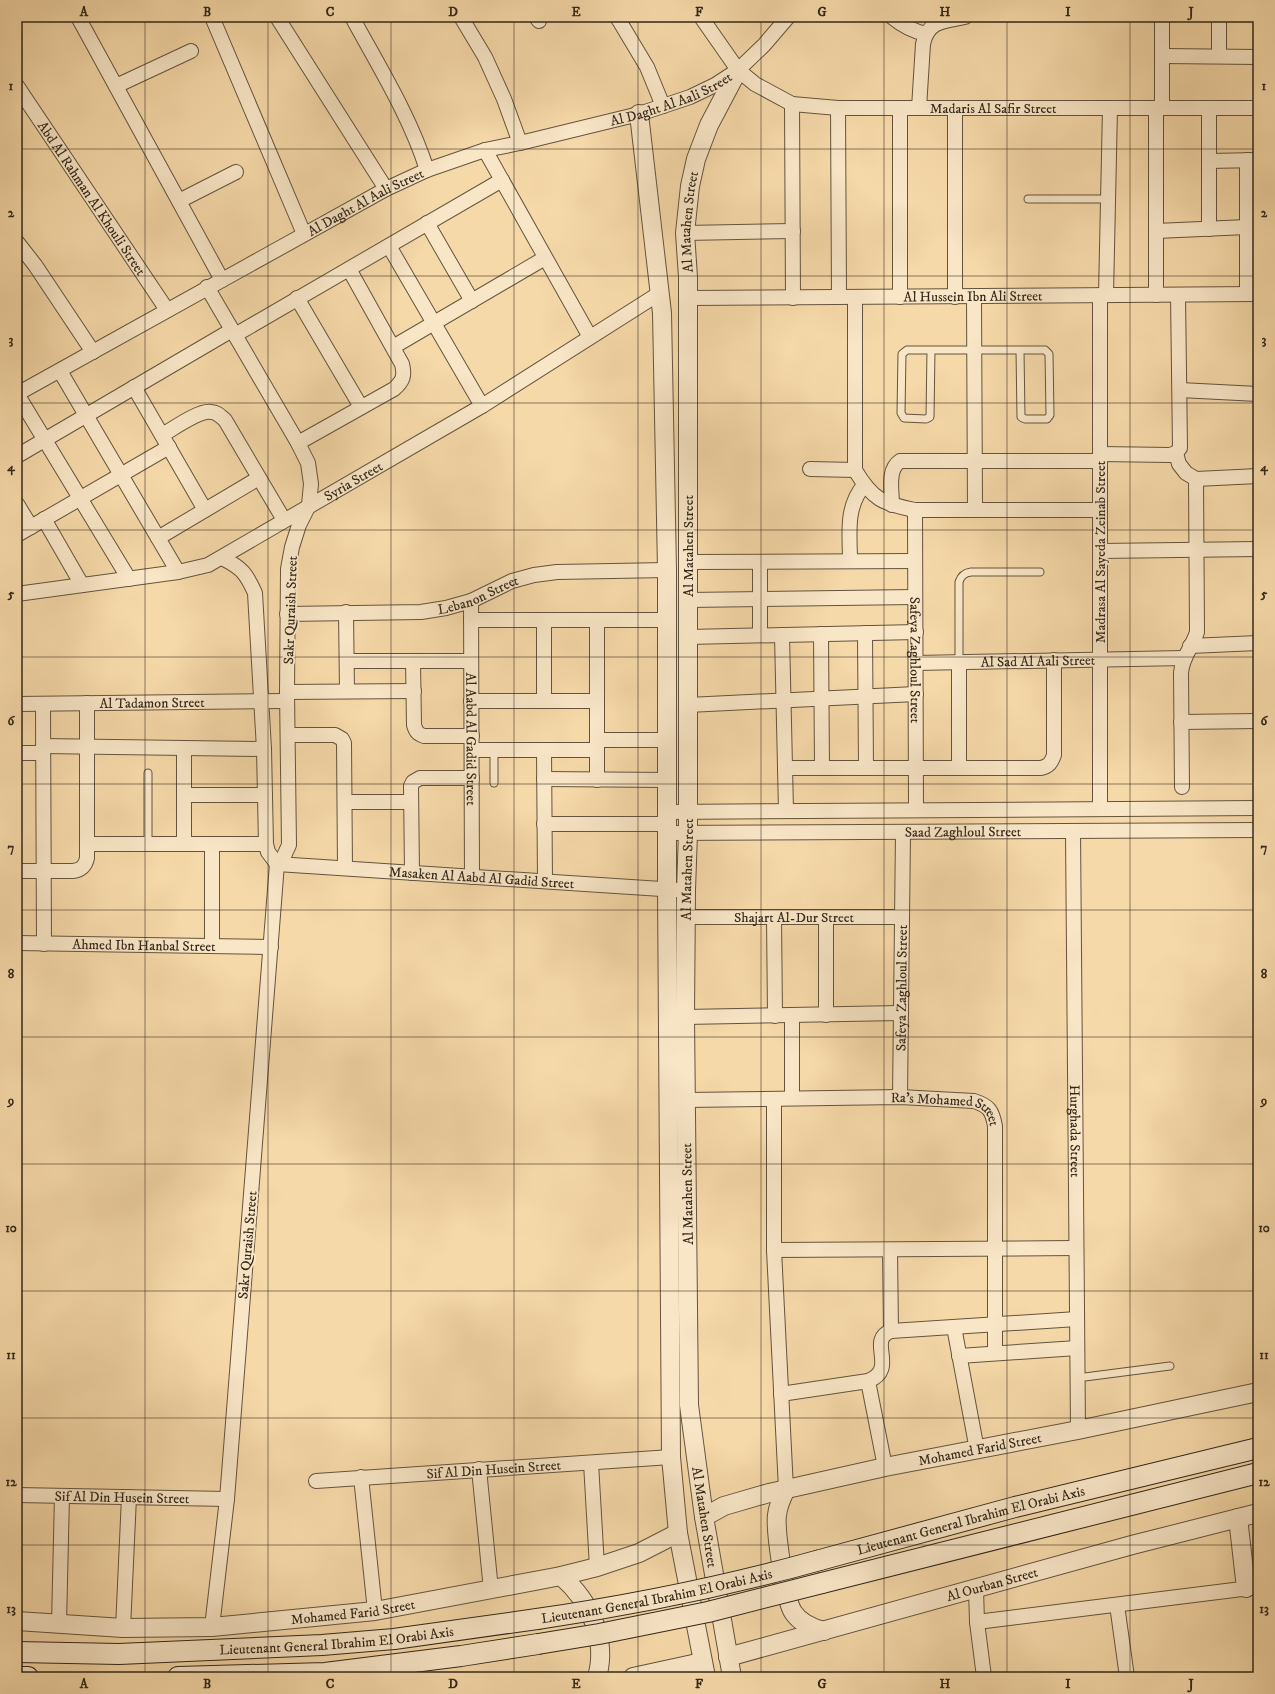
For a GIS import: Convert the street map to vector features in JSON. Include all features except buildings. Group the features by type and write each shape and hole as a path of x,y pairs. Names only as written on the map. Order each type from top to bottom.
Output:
{"main road":[{"name":"Lieutenant General Ibrahim El Orabi Axis","path":"17,1652 119,1654 322,1645 394,1639 537,1619 658,1599 764,1576 1015,1507 1258,1448"},
{"name":"Lieutenant General Ibrahim El Orabi Axis","path":"178,1677 325,1673 454,1657 606,1632 708,1612 1258,1472"},
{"path":"17,1677 28,1677"}],"street":[{"path":"78,17 222,280"},
{"path":"212,17 304,234"},
{"path":"277,17 386,189"},
{"path":"352,17 406,116 427,170"},
{"path":"461,17 491,71 504,99 520,143"},
{"path":"617,17 647,68 663,106"},
{"name":"Madaris Al Safir Street","path":"701,17 738,70 755,84 792,104 838,108 1258,108"},
{"name":"Al Daght Al Aali Street","path":"17,394 207,287 386,189 427,170 485,150 639,114 690,97 715,85 738,70 764,45 787,17"},
{"path":"892,17 904,26 926,34"},
{"path":"919,108 923,44 926,34 933,25 965,17"},
{"path":"1156,295 1156,231 1162,17"},
{"path":"1219,17 1219,56"},
{"path":"116,86 191,51"},
{"path":"1162,56 1258,57"},
{"name":"Al Matahen Street","path":"732,1677 704,1517 689,1405 685,1100 685,917 688,833 688,277 685,233 690,186 696,159 708,125 738,70"},
{"name":"Abd Al Rahman Al Khouli Street","path":"17,86 167,310"},
{"path":"792,104 793,298"},
{"path":"838,108 839,297"},
{"path":"900,108 900,297"},
{"path":"955,108 955,297"},
{"name":"Madrasa Al Sayeda Zeinab Street","path":"1100,809 1100,458 1103,295 1108,198 1110,108"},
{"path":"1209,108 1209,229"},
{"name":"Al Matahen Street","path":"639,114 662,313 668,570 667,889 671,1457 678,1533 704,1670"},
{"path":"485,150 590,337"},
{"path":"1209,161 1252,160 1247,227 1253,294"},
{"path":"179,201 236,172"},
{"path":"17,456 134,387 349,269 502,180"},
{"path":"427,223 472,301"},
{"path":"1156,231 1247,227"},
{"path":"685,233 792,231"},
{"path":"17,242 93,352"},
{"path":"389,246 482,406"},
{"path":"392,347 546,258"},
{"path":"298,443 401,383 404,374 402,364 349,269"},
{"path":"660,286 666,276 674,275 688,277"},
{"name":"Syria Street","path":"17,594 178,572 200,567 222,558 309,505 482,406 590,337 660,286"},
{"name":"Sakr Quraish Street","path":"207,287 298,443 308,462 311,484 309,505 299,525 292,547 288,569 287,696 289,845 283,858 278,864 227,1499 212,1627"},
{"name":"Al Hussein Ibn Ali Street","path":"688,305 793,298 839,297 1253,294"},
{"path":"892,505 892,471 895,465 900,461 1100,458 1170,455 1176,453 1180,448 1181,441 1178,295"},
{"path":"974,296 975,510"},
{"path":"855,297 855,470 864,485 876,497 892,505 915,510 1100,510"},
{"path":"297,298 361,407"},
{"path":"662,313 676,315 688,305"},
{"path":"60,371 178,572"},
{"path":"134,387 205,510"},
{"path":"1180,390 1258,394"},
{"path":"17,394 129,579"},
{"path":"17,535 121,475 166,442 201,413 210,411 218,414 225,420 284,520"},
{"path":"1176,453 1179,464 1186,473 1196,479 1258,476"},
{"path":"810,470 855,470"},
{"path":"158,538 259,478"},
{"path":"1182,786 1181,673 1187,652 1198,632 1196,479"},
{"path":"850,561 850,514 852,503 857,493 864,485"},
{"path":"17,504 30,527"},
{"name":"Safeya Zaghloul Street","path":"915,510 916,810"},
{"path":"44,519 82,585"},
{"path":"1100,551 1258,549"},
{"name":"Sakr Quraish Street","path":"222,558 237,566 249,578 255,593 264,750 266,844 268,852 278,864"},
{"path":"688,562 915,561"},
{"path":"760,562 760,635"},
{"name":"Lebanon Street","path":"287,614 421,612 446,608 471,601 512,581 534,575 557,572 668,570"},
{"path":"688,600 915,597"},
{"name":"Al Aabd Al Gadid Street","path":"471,601 472,877"},
{"path":"346,612 347,691"},
{"path":"471,620 668,620"},
{"path":"544,620 544,702"},
{"path":"597,620 597,780"},
{"path":"688,637 916,632"},
{"path":"865,633 866,768"},
{"path":"821,634 822,768"},
{"path":"782,635 786,811"},
{"name":"Al Sad Al Aali Street","path":"916,663 1100,659 1187,652 1258,643"},
{"path":"785,768 1041,768 1047,766 1052,761 1054,755 1054,660"},
{"path":"347,661 471,662"},
{"path":"414,661 415,730 424,736 472,736"},
{"path":"959,662 959,768"},
{"name":"Al Tadamon Street","path":"17,704 261,701 287,696 347,691 414,691"},
{"path":"688,705 916,694"},
{"path":"471,701 597,701"},
{"path":"17,871 80,870 85,865 87,858 87,703"},
{"path":"43,704 44,944"},
{"path":"1181,722 1258,721"},
{"path":"288,735 335,735 342,739 344,743 345,868"},
{"path":"472,750 544,750 668,740"},
{"path":"17,753 87,747 264,750"},
{"path":"184,748 184,844"},
{"path":"544,750 545,881"},
{"path":"412,873 411,786 416,779 472,778"},
{"path":"544,779 668,780"},
{"path":"184,795 265,795"},
{"path":"345,802 411,802"},
{"name":"Saad Zaghloul Street","path":"668,823 688,812 1258,808"},
{"path":"544,824 668,823"},
{"name":"Saad Zaghloul Street","path":"668,823 688,833 1258,830"},
{"name":"Hurghada Street","path":"1073,831 1078,1430"},
{"name":"Safeya Zaghloul Street","path":"900,1097 903,832"},
{"path":"87,844 266,844"},
{"path":"212,844 212,946"},
{"name":"Masaken Al Aabd Al Gadid Street","path":"278,864 686,890"},
{"name":"Shajart Al-Dur Street","path":"685,917 902,917"},
{"path":"774,917 775,1016"},
{"path":"826,917 826,1015"},
{"name":"Ahmed Ibn Hanbal Street","path":"17,943 271,947"},
{"path":"685,1017 901,1013"},
{"path":"792,1015 792,1098"},
{"name":"Ra's Mohamed Street","path":"685,1100 900,1097 974,1100 985,1104 993,1114 994,1126 995,1353"},
{"path":"774,1099 774,1250 786,1489 779,1506 776,1523 787,1598 794,1613 800,1620 811,1627 824,1631"},
{"path":"774,1250 1076,1248"},
{"path":"890,1250 891,1331"},
{"path":"781,1394 868,1381 876,1378 881,1371 882,1337 891,1331 1077,1319"},
{"path":"954,1327 977,1450"},
{"path":"959,1356 1077,1348"},
{"path":"868,1381 885,1467"},
{"name":"Mohamed Farid Street","path":"704,1517 731,1504 786,1489 885,1467 1078,1430 1258,1392"},
{"name":"Sif Al Din Husein Street","path":"316,1480 671,1457"},
{"path":"591,1463 597,1567"},
{"path":"479,1469 491,1590"},
{"path":"361,1477 376,1611"},
{"name":"Sif Al Din Husein Street","path":"17,1495 227,1499"},
{"path":"59,1624 62,1496"},
{"path":"123,1628 129,1497"},
{"name":"Al Ourban Street","path":"728,1657 1132,1545 1258,1513"},
{"path":"977,1622 1252,1588 1238,1518"},
{"name":"Mohamed Farid Street","path":"17,1621 123,1628 212,1627 376,1611 491,1590 597,1567 639,1553 678,1533"},
{"path":"561,1576 582,1598 595,1625 600,1650 597,1677"},
{"path":"976,1589 977,1622 984,1677"},
{"path":"1117,1604 1127,1677"},
{"path":"634,1677 704,1670"}],"lane":[{"path":"1028,199 1108,198"},
{"path":"931,350 930,417 926,419 904,418 901,413 902,354 907,350 931,350 974,350 1020,350 1045,350 1049,352 1050,415 1046,419 1021,417 1020,350"},
{"path":"959,662 959,582 961,577 965,573 971,572 1040,572"},
{"path":"494,750 494,784"},
{"path":"148,773 148,844"},
{"path":"1077,1378 1170,1366"}]}
